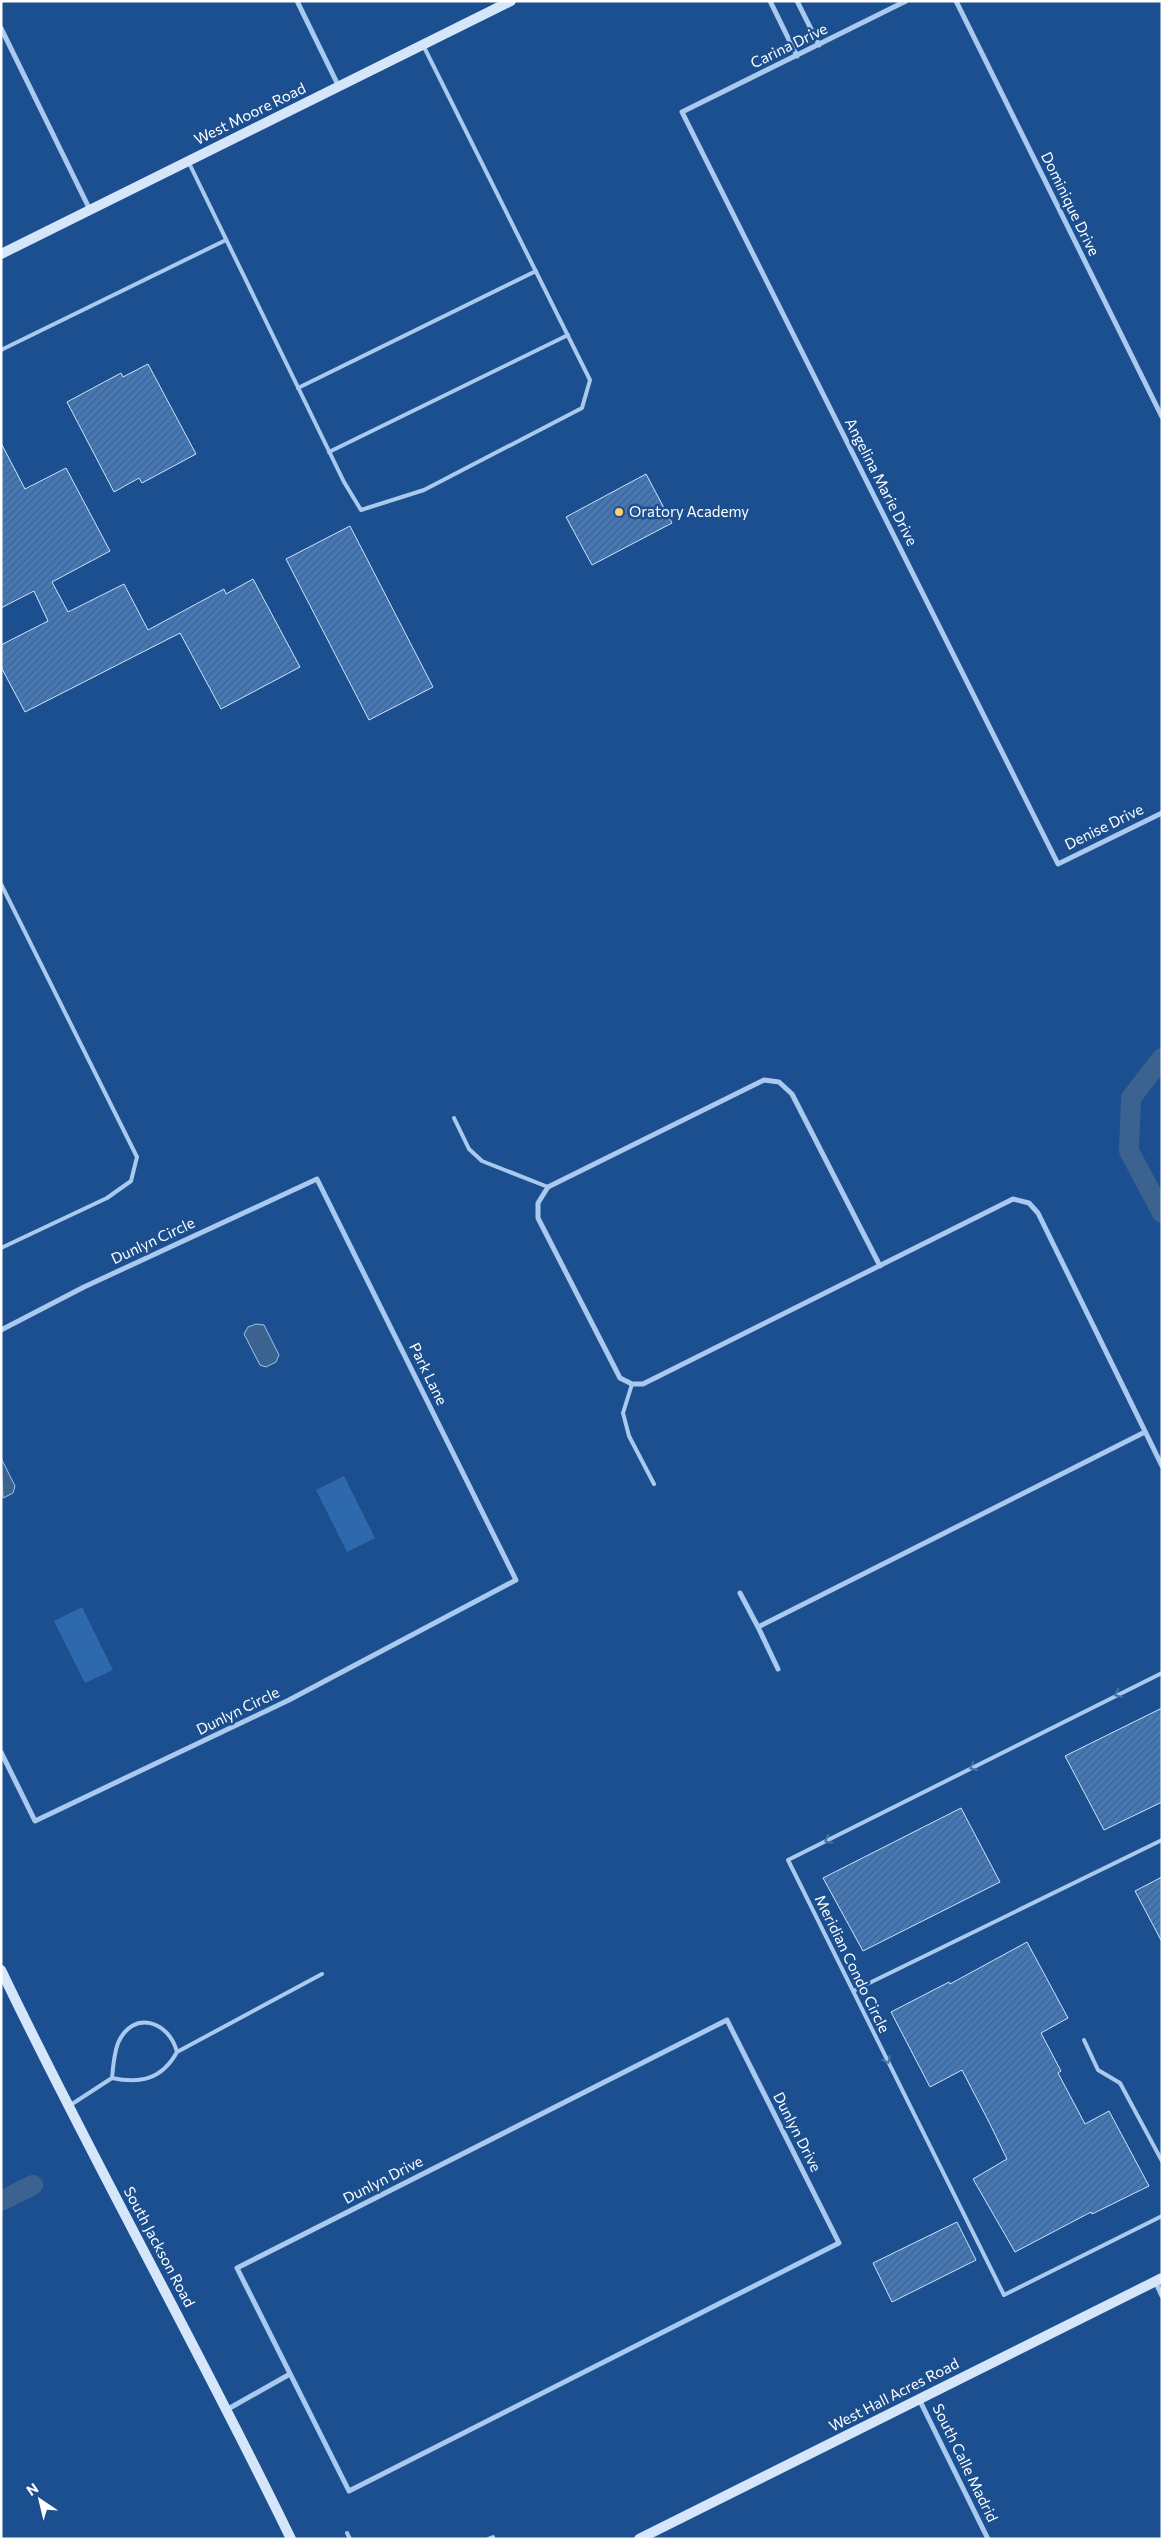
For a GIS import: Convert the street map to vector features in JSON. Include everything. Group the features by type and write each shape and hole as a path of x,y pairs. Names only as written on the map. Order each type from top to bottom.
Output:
{"street":[{"path":"297,1 339,87"},
{"name":"West Moore Road","path":"1,254 511,1"},
{"path":"770,1 797,56"},
{"path":"797,1 819,45"},
{"name":"Carina Drive","path":"682,112 906,1"},
{"name":"Dominique Drive","path":"956,1 1162,417"},
{"path":"1,28 90,210"},
{"name":"Angelina Marie Drive","path":"682,112 1058,864"},
{"name":"Denise Drive","path":"1058,864 1162,813"},
{"path":"880,1266 792,1094 779,1082 764,1080 548,1186 538,1203 538,1218 620,1378 632,1384 643,1384 880,1266 1013,1199 1029,1202 1038,1213 1162,1466"},
{"name":"Dunlyn Circle","path":"1,1330 84,1287 316,1179"},
{"name":"Park Lane","path":"316,1179 516,1580"},
{"path":"758,1628 1145,1432"},
{"name":"Dunlyn Circle","path":"1,1752 35,1821 289,1700 516,1580"},
{"path":"740,1592 778,1669"},
{"name":"South Jackson Road","path":"1,1970 67,2107 228,2409 291,2539"},
{"name":"Dunlyn Drive","path":"727,2020 839,2243 349,2491 290,2374 237,2268 727,2020"},
{"path":"1158,2280 1162,2296"},
{"name":"West Hall Acres Road","path":"639,2539 1158,2280"},
{"path":"228,2409 290,2374"},
{"name":"South Calle Madrid","path":"919,2399 988,2539"}],"lane":[{"path":"188,162 329,452 360,510 424,490 582,408 590,380 423,45"},
{"path":"1,350 226,240"},
{"path":"298,388 536,272"},
{"path":"329,452 568,335"},
{"path":"1,884 137,1157 131,1181 107,1198 1,1248"},
{"path":"1,899 6,897"},
{"path":"454,1118 469,1149 482,1161 548,1186"},
{"path":"632,1384 623,1413 629,1436 654,1484"},
{"name":"Meridian Condo Circle","path":"1162,1672 788,1860 1004,2294 1162,2216"},
{"path":"853,1991 1162,1840"},
{"path":"67,2107 112,2078 129,2081 148,2079 160,2074 171,2063 177,2052 322,1974"},
{"path":"112,2078 119,2041 130,2027 142,2022 156,2024 166,2031 174,2042 177,2052"},
{"path":"1084,2040 1098,2070 1120,2084 1162,2162"},
{"path":"347,2533 350,2539"}],"shaded area":[{"path":"256,1324 264,1325 279,1355 276,1362 266,1367 260,1365 244,1334 248,1327"},
{"path":"1,1458 15,1486 13,1493 3,1498"},
{"path":"344,1476 375,1538 347,1552 316,1490"},
{"path":"82,1607 113,1670 85,1683 54,1621"}],"building":[{"path":"148,364 196,454 142,483 139,478 114,492 67,402 121,373 123,377"},
{"path":"1,443 25,489 66,468 110,551 52,582 68,612 124,584 148,630 224,589 226,594 253,579 300,667 221,709 180,633 25,712 1,667 1,645 48,621 34,591 1,608"},
{"path":"646,474 672,523 592,565 566,517"},
{"path":"350,526 433,687 369,720 286,559"},
{"path":"1162,1708 1162,1802 1104,1830 1065,1756"},
{"path":"961,1808 1000,1882 863,1951 823,1878"},
{"path":"1162,1877 1162,1942 1135,1891"},
{"path":"1027,1942 1068,2018 1041,2033 1061,2071 1058,2073 1085,2124 1109,2111 1149,2186 1092,2214 1091,2212 1015,2252 973,2179 1007,2159 989,2122 962,2070 930,2087 891,2012 949,1982 950,1984"},
{"path":"957,2222 976,2260 892,2302 873,2263"}],"waterway":[{"path":"1162,1058 1131,1098 1129,1151 1162,1213"},
{"path":"1,2201 33,2185"}],"place":[{"name":"Oratory Academy","path":"619,512"}]}
